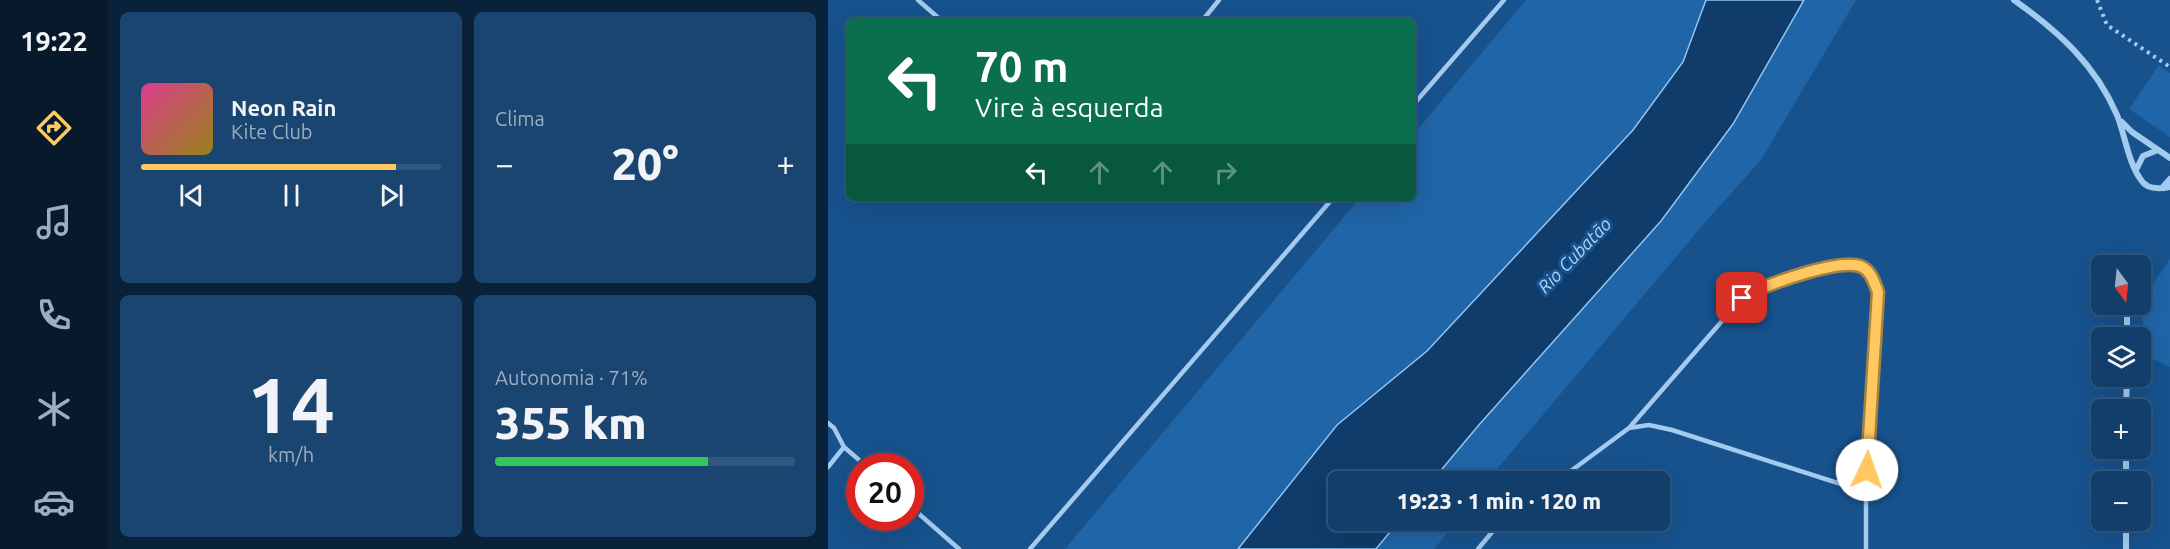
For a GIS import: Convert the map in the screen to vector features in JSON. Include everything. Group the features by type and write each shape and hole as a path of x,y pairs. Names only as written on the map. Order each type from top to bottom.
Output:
{"street":[{"path":"2014,0 2084,59 2107,93 2118,117 2136,170 2145,184 2162,188 2170,187"},
{"path":"2118,117 2132,132 2170,158"},
{"path":"2136,170 2143,156 2158,150"},
{"path":"2162,188 2170,179"},
{"path":"2126,531 2126,549"}],"lane":[{"path":"918,0 939,18"},
{"path":"1204,18 1219,0"},
{"path":"1416,102 1504,0"},
{"path":"1030,549 1330,201"},
{"path":"1571,471 1629,428 1742,298 1778,280 1846,265 1861,266 1870,273 1878,292 1866,492 1866,549"},
{"path":"828,423 834,428 844,447 851,453"},
{"path":"1629,428 1649,425 1672,430 1866,492"},
{"path":"828,467 844,447"},
{"path":"924,518 959,549"},
{"path":"1478,549 1495,531"}],"path":[{"path":"2097,0 2107,25 2170,67"}],"shaded area":[{"path":"1526,0 1706,0 1683,62 1633,130 1427,351 1337,425 1238,549 1065,549 1357,201 1416,201 1416,131"},
{"path":"1804,0 1856,0 1761,160 1708,219 1495,471 1441,471 1478,426 1661,221 1733,124"},
{"path":"2159,65 2170,73 2170,137 2129,109"},
{"path":"2170,259 2170,367 2151,358 2151,327 2143,327 2143,315 2151,315 2151,287"},
{"path":"1391,531 1449,531 1434,549 1376,549"}],"water":[{"name":"Rio Cubatão","path":"1706,0 1804,0 1733,124 1661,221 1440,471 1328,471 1328,531 1391,531 1376,549 1238,549 1337,425 1427,351 1633,130 1683,62"}],"route":[{"path":"1742,298 1778,280 1846,265 1861,266 1870,273 1878,292 1867,470"}]}
